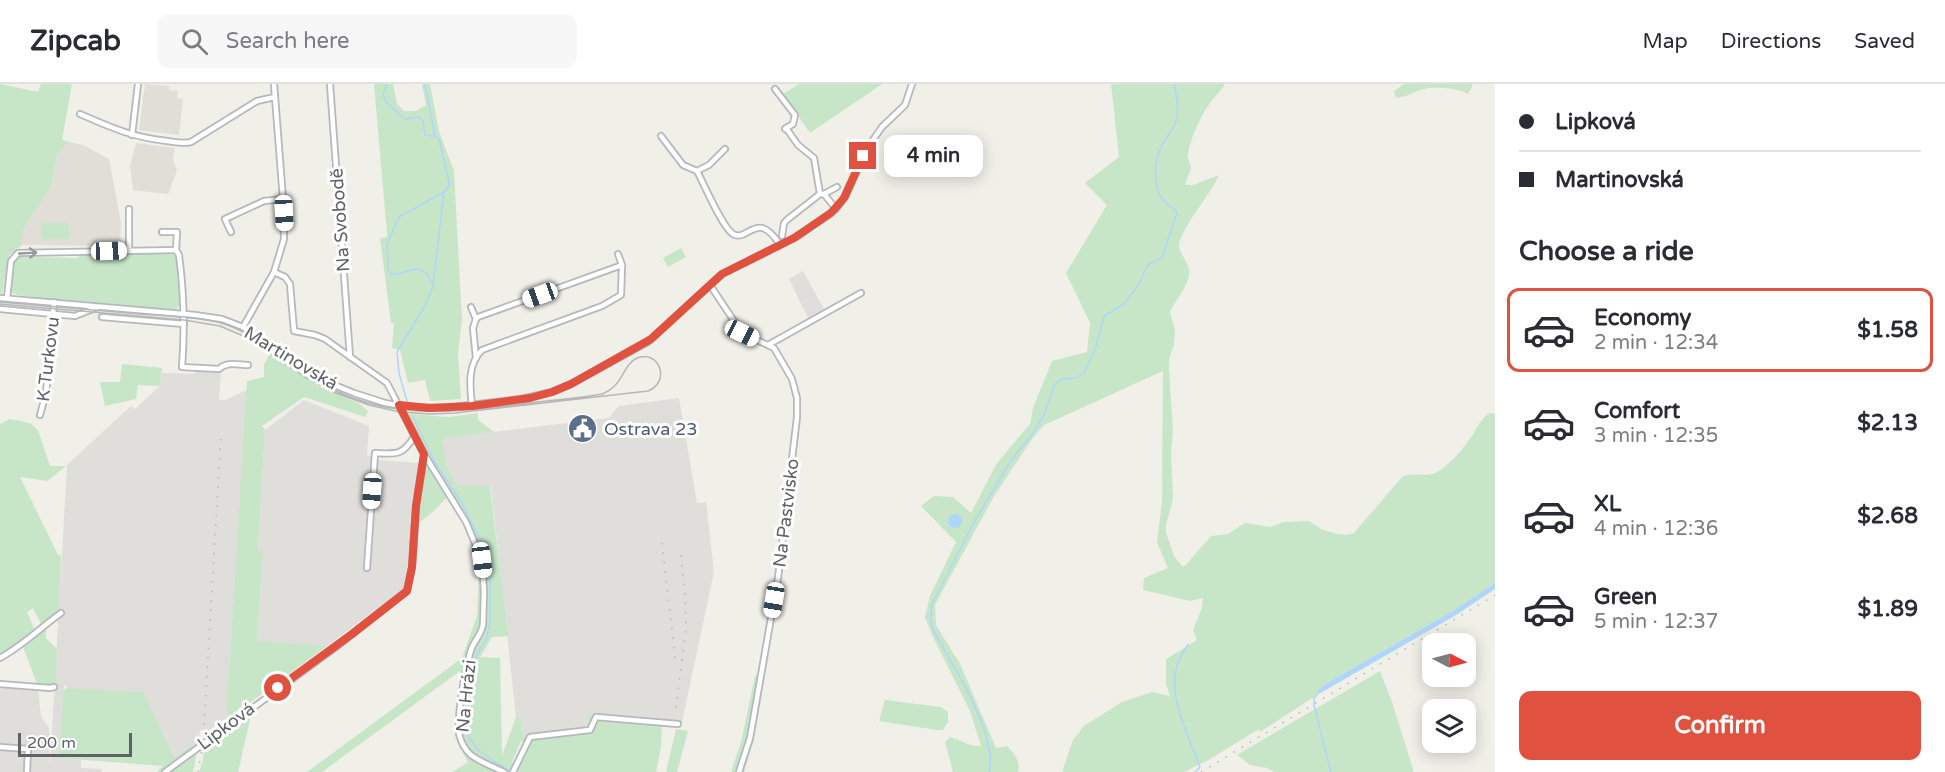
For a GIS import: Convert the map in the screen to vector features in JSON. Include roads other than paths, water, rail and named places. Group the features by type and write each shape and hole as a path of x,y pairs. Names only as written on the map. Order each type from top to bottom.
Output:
{"street":[{"path":"132,135 138,84"},
{"path":"243,327 274,272 284,239 283,199 273,84"},
{"name":"Na Svobodě","path":"330,84 350,357"},
{"name":"Martinovská","path":"0,298 222,319 243,327 327,382 361,396 399,405 429,408 472,406 530,398 571,384 651,339 729,270 787,242 836,209 845,197 868,147 882,128 905,105 912,84"},
{"path":"776,89 794,112 795,121 785,129 798,145 814,158 822,194 836,209"},
{"path":"80,114 124,134 184,143 191,142 257,101 275,97"},
{"path":"662,136 683,165 697,171 721,218 731,232 739,235 762,227 768,229 780,245"},
{"path":"697,171 709,165 725,149"},
{"path":"787,242 782,236 784,223 822,194 837,187"},
{"path":"231,232 225,219 264,201 283,199"},
{"path":"129,209 129,251"},
{"path":"162,232 177,232 176,250 181,274 184,314 182,367 219,369 228,364 249,365"},
{"path":"776,238 782,236"},
{"path":"7,298 11,261 18,253 176,250"},
{"path":"476,358 486,348 607,304 621,295 622,265 618,254"},
{"path":"476,319 622,265"},
{"path":"274,272 285,277 290,284 294,331 325,339 387,384 399,405"},
{"name":"Na Pastvisko","path":"710,285 742,333 774,348 792,379 797,398 797,417 778,578 750,738 739,772"},
{"path":"768,345 861,292"},
{"name":"K Turkovu","path":"40,415 46,393 54,302"},
{"path":"471,307 476,319 473,328 476,358 471,374 472,406"},
{"name":"Martinovská","path":"0,309 77,316 96,308 116,308"},
{"path":"102,317 184,324"},
{"name":"Na Hrázi","path":"399,405 414,437 466,522 476,541 482,560 483,625 467,661 459,734 466,750 472,756 504,772"},
{"path":"367,567 375,453 393,454 403,451 414,437"},
{"name":"Lipková","path":"165,772 345,640 407,591 411,576 416,506 424,454"},
{"path":"0,658 25,642 61,613"},
{"path":"0,684 54,687"},
{"path":"513,772 530,737 590,730 596,717 678,724"},
{"path":"0,747 28,749 27,772"}],"water":[{"path":"955,514 960,516 962,521 960,526 955,528 950,526 948,521 950,516"},
{"path":"1495,583 1495,589 1456,615 1317,695 1319,689 1327,683 1456,609"}],"waterway":[{"path":"387,84 383,94 386,102 405,119 418,117 423,121 425,135 439,139 449,182 444,192 399,217 387,244 390,274 420,269 427,274 433,286 425,306 397,352 399,373 407,401"},
{"path":"425,84 435,136"},
{"path":"989,772 990,760 984,730 970,696 932,627 932,604 973,524 1010,462 1043,417 1055,384 1062,379 1076,378 1085,371 1096,346 1104,316 1124,304 1139,284 1148,265 1163,255 1177,212 1159,194 1156,170 1160,150 1177,117 1174,84"},
{"path":"433,284 444,193"},
{"path":"413,417 434,461 461,502 486,551 490,581 490,623 486,640 474,664 468,714 469,738 479,751 509,771"},
{"path":"1188,644 1177,666 1175,691 1181,718 1200,767 1195,772"},
{"path":"1317,695 1314,698 1314,705 1331,772"}],"tram line":[{"path":"0,302 181,317 221,323 250,336 330,388 377,405 400,409 447,411 602,394 615,386 632,361 644,356 656,362 661,374 655,386 648,391 455,413 400,412 369,405 336,393 305,377 248,338 220,326 184,320 0,304"}],"railway":[{"path":"198,772 203,743 221,435"},
{"path":"662,543 676,665"},
{"path":"676,708 686,629 681,554"},
{"path":"1201,772 1495,595"}],"place":[{"name":"Ostrava 23","path":"583,429"}]}
